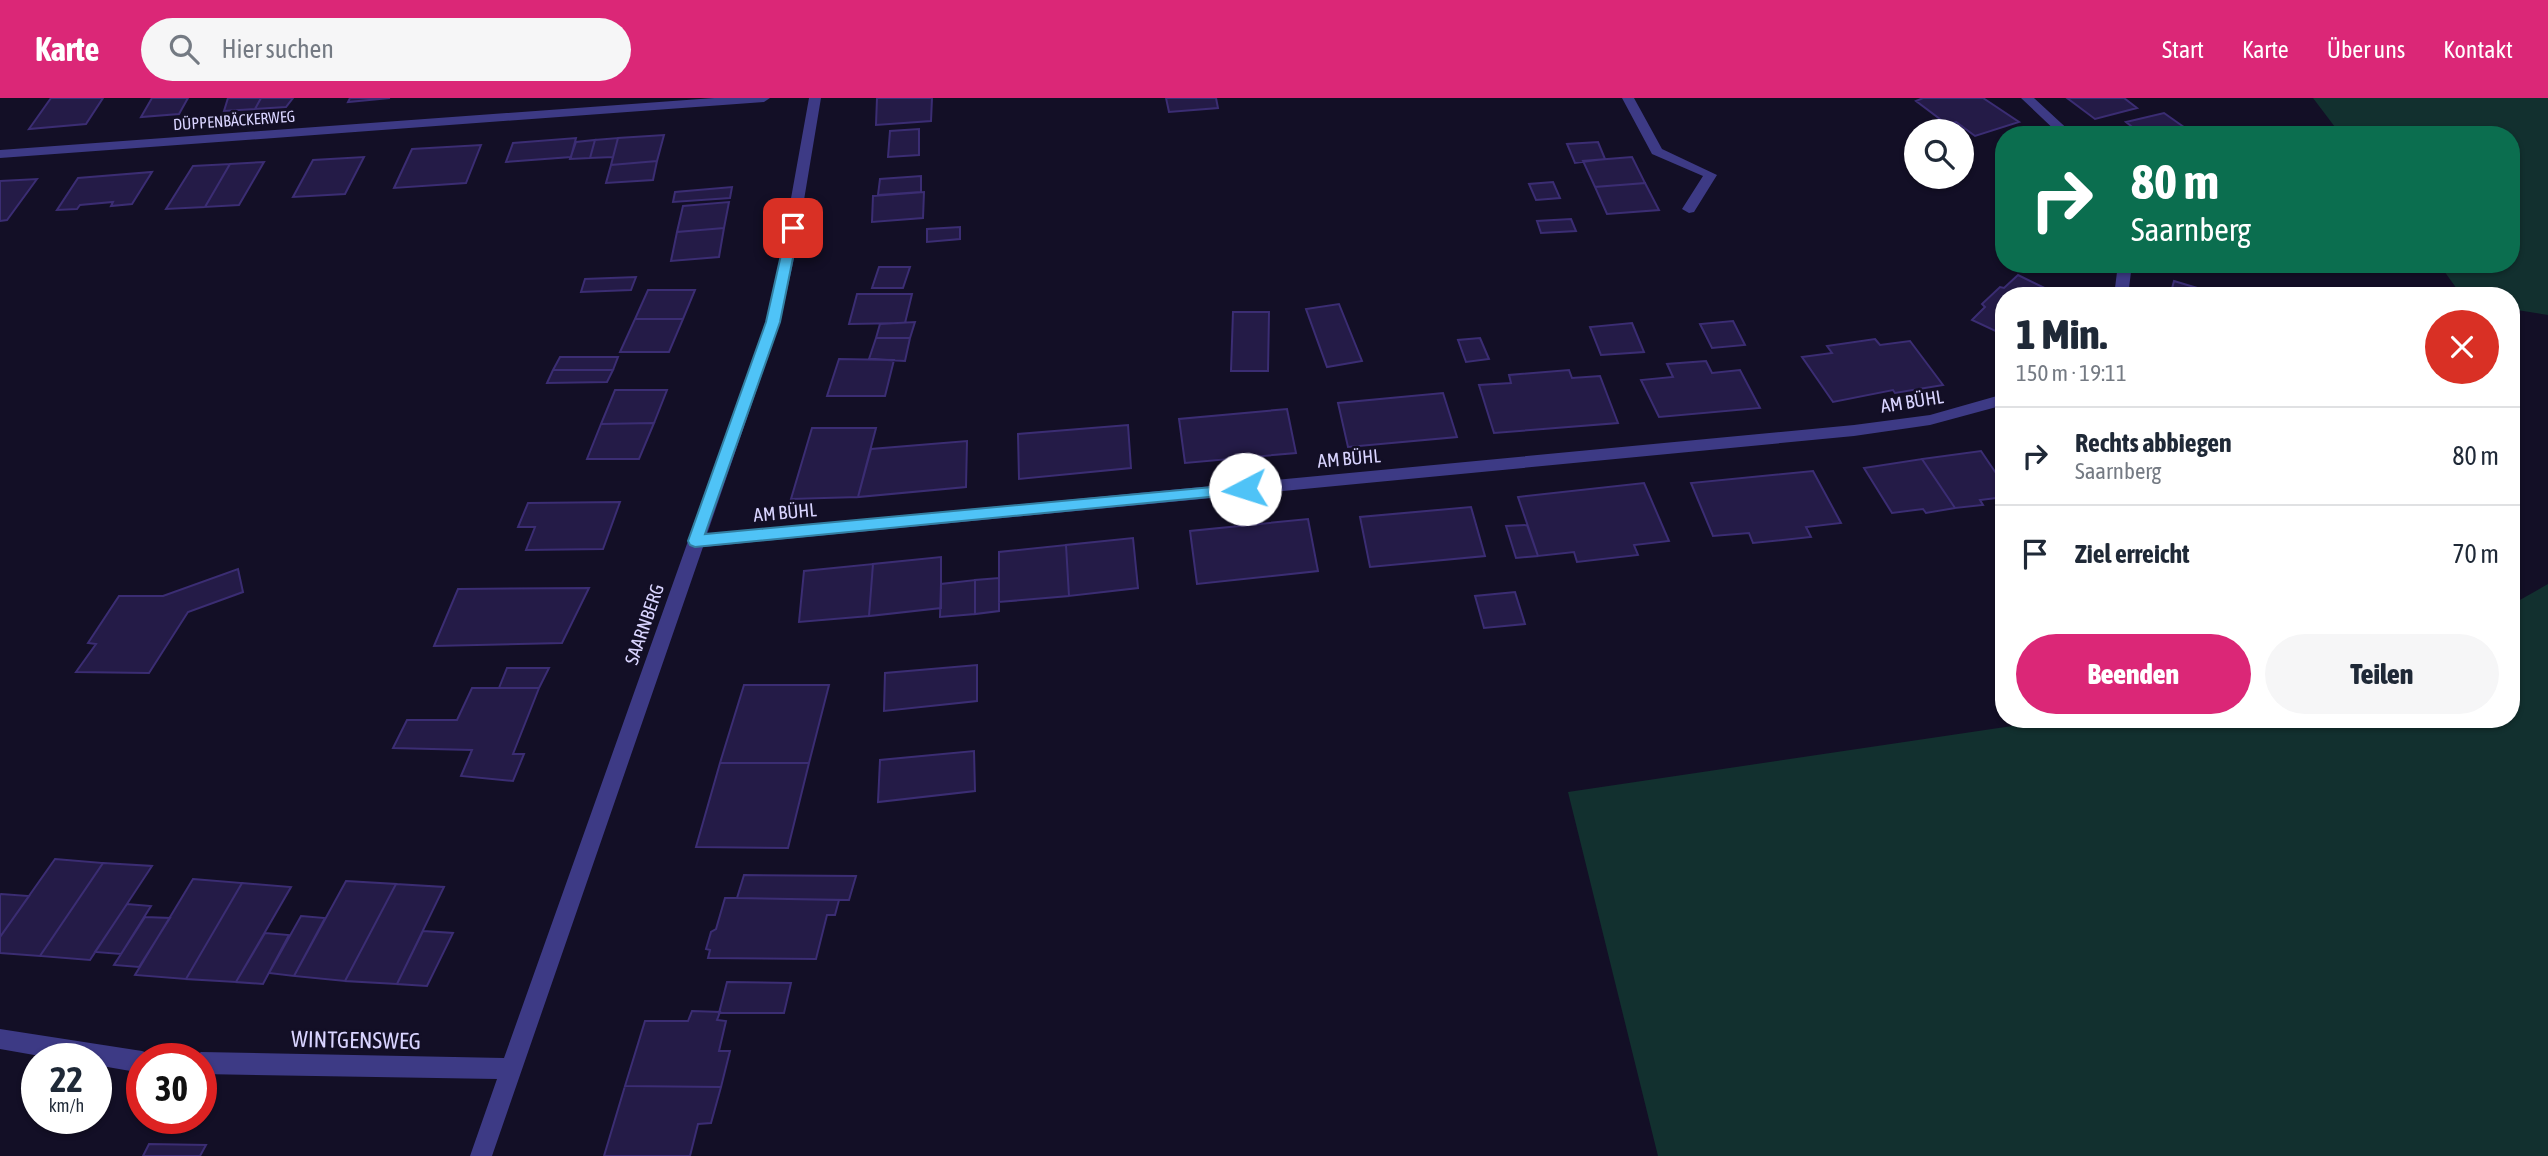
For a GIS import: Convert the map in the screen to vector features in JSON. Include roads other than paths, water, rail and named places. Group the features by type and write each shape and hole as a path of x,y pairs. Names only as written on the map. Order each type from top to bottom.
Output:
{"street":[{"name":"DÜPPENBÄCKERWEG","path":"0,155 764,98"},
{"name":"SAARNBERG","path":"481,1156 773,322 788,254 815,98"},
{"path":"1628,98 1657,151 1710,175 1689,209"},
{"path":"2027,98 2058,126"},
{"name":"AM BÜHL","path":"695,541 1829,433 1920,423 1975,411 1995,403"},
{"path":"0,1039 126,1059"},
{"name":"WINTGENSWEG","path":"217,1063 510,1069"}]}
